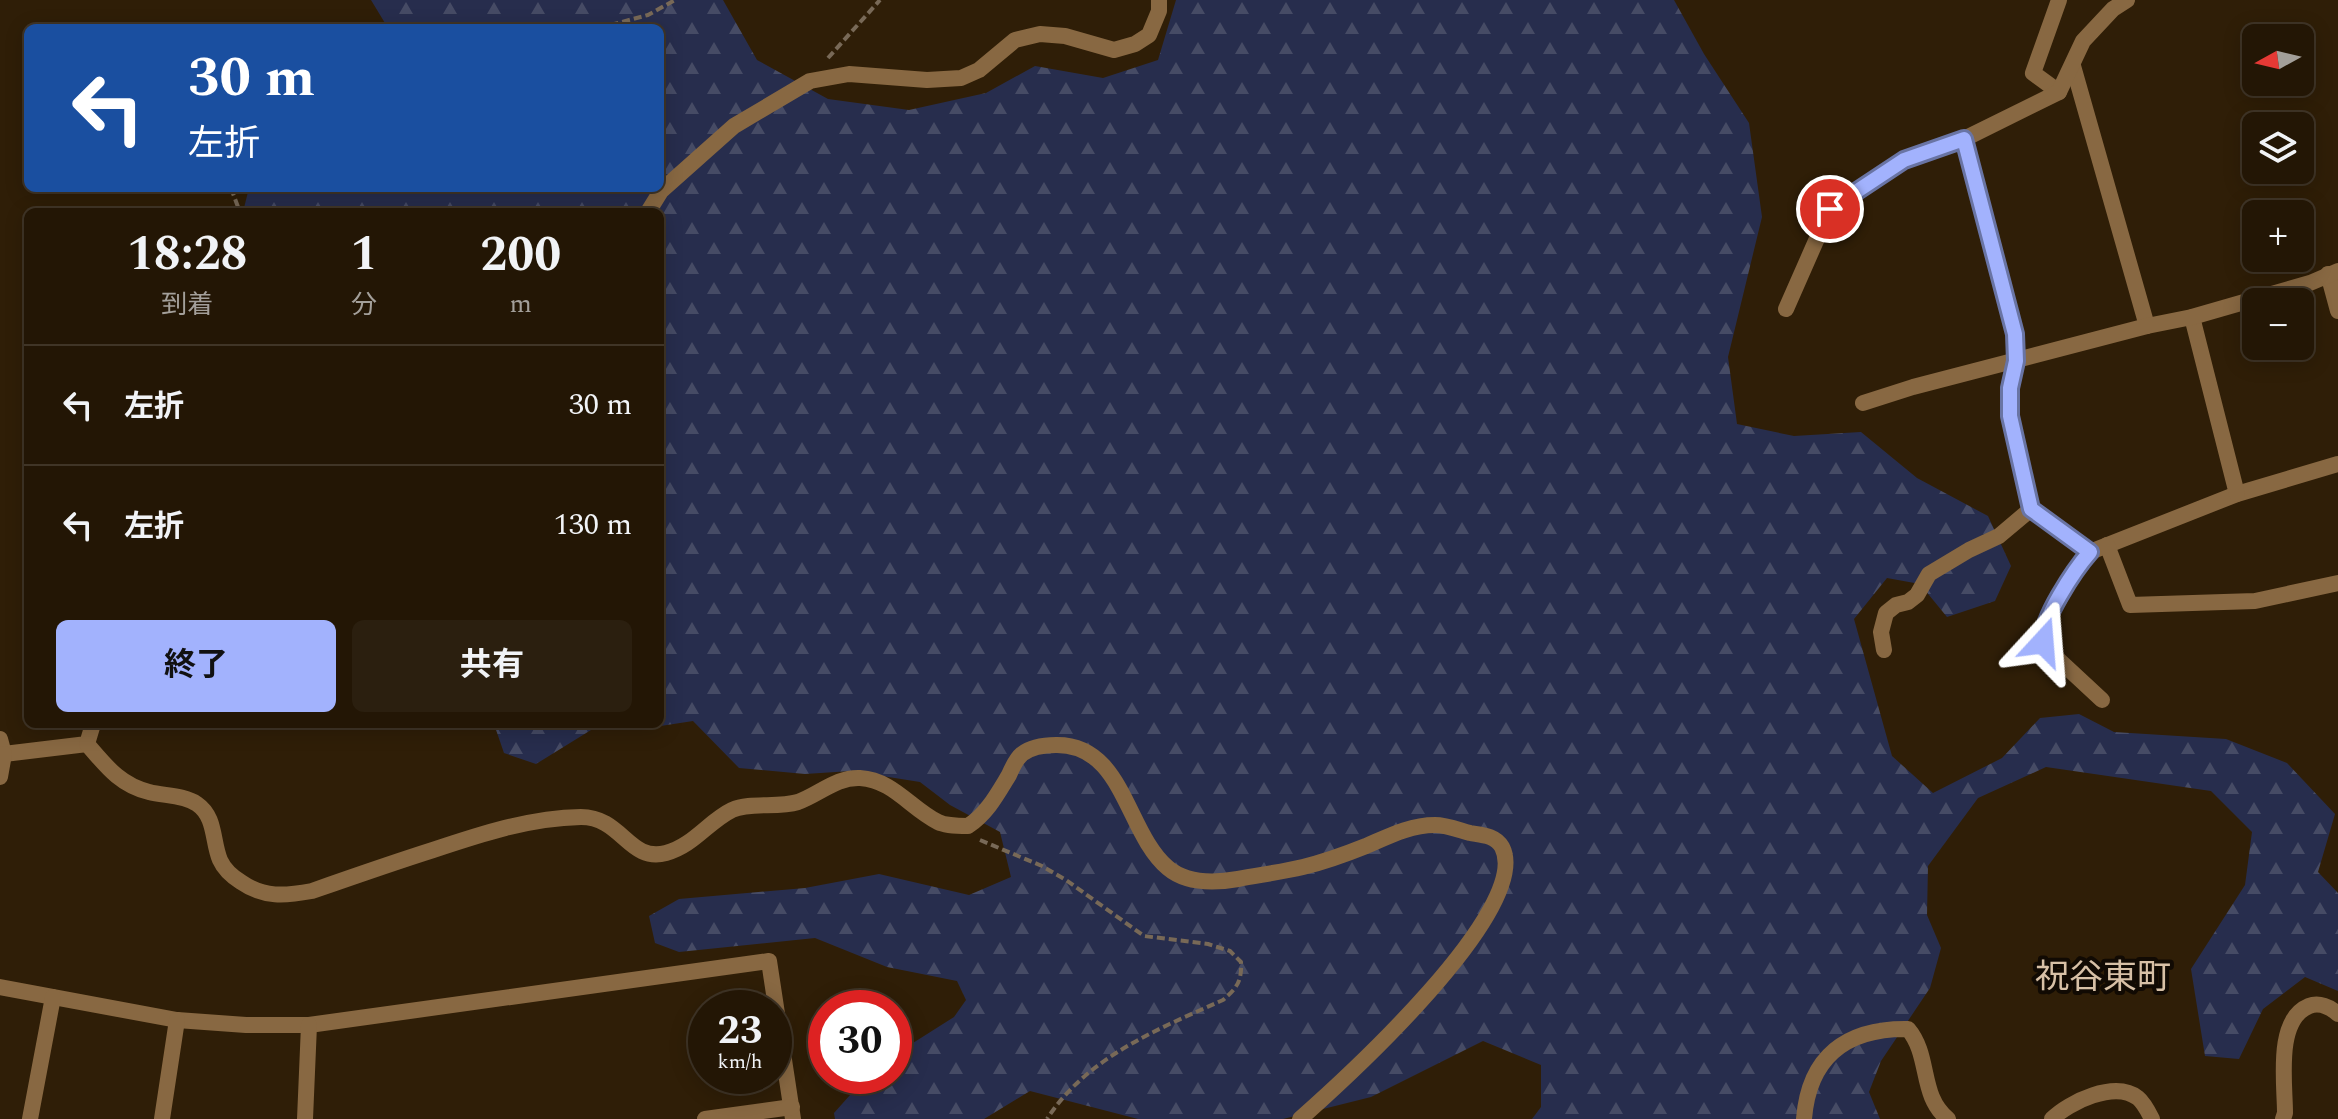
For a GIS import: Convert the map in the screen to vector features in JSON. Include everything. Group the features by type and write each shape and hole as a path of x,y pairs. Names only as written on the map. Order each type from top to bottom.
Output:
{"street":[{"path":"664,188 734,126 810,81 849,74 927,80 961,78 979,70 1015,40 1040,34 1065,36 1114,50 1135,44 1149,35 1159,11 1159,0"},
{"path":"2059,0 2033,73 2059,92"},
{"path":"1786,309 1830,209 1904,160 1964,139 2059,92 2083,41 2113,9 2127,0"},
{"path":"2073,66 2147,326"},
{"path":"1964,139 2015,334 2016,361 2010,388 2010,416 2031,509 2090,552"},
{"path":"1863,403 1913,387 2192,317 2310,283 2333,272 2338,311"},
{"path":"2192,317 2237,494"},
{"path":"2102,700 2046,648 2042,636 2076,569 2090,552 2237,494 2338,464"},
{"path":"1884,650 1881,632 1886,613 1917,595 1929,574 1999,536 2031,509"},
{"path":"2107,545 2130,605 2255,601 2338,583"},
{"path":"87,744 92,728"},
{"path":"0,777 2,746 87,744 124,784 197,803 208,815 220,861 231,876 267,895 312,891 491,831 543,821 583,817 602,821 616,829 633,848 653,855 664,854 680,848 733,810 800,801 842,780 855,778 875,780 892,788 939,823 968,826 996,796 1020,755 1038,746 1077,748 1092,755 1108,769 1152,848 1167,868 1184,878 1225,881 1304,867 1412,827 1438,825 1492,837 1502,846 1505,863 1504,883 1492,906 1456,958 1408,1017 1300,1119"},
{"path":"0,987 177,1020 309,1025 769,961 792,1113 705,1119"},
{"path":"30,1119 53,997"},
{"path":"2283,1119 2285,1048 2289,1027 2299,1010 2315,1004 2331,1008 2338,1014"},
{"path":"162,1119 177,1020"},
{"path":"305,1119 309,1025"},
{"path":"1804,1119 1806,1101 1816,1071 1835,1048 1855,1037 1891,1028 1908,1029 1917,1039 1928,1089 1934,1103 1948,1119"},
{"path":"2052,1119 2062,1109 2091,1096 2117,1090 2137,1097 2152,1119"}],"path":[{"path":"614,24 648,15 675,0"},
{"path":"825,77 825,61 880,0"},
{"path":"968,826 975,837 985,843 1042,866 1066,880 1144,936 1208,944 1230,951 1241,962 1242,976 1236,989 1223,1000 1125,1047 1095,1066 1075,1084 1047,1119"}],"green space":[{"path":"371,0 723,0 757,60 828,99 909,110 986,93 1035,66 1103,78 1158,60 1176,0 1674,0 1704,54 1749,123 1762,217 1728,357 1737,424 1794,436 1861,432 1917,478 1988,516 2011,566 1995,601 1947,617 1920,584 1887,578 1854,619 1892,756 1933,793 2002,758 2040,718 2079,714 2114,732 2226,739 2287,763 2335,814 2318,872 2338,893 2338,991 2305,977 2263,1009 2239,1059 2205,1056 2191,969 2245,885 2252,832 2211,791 2046,767 1978,798 1928,866 1927,915 1941,948 1930,988 1881,1061 1869,1092 1880,1119 1532,1119 1541,1107 1541,1065 1483,1041 1371,1097 1283,1119 1138,1119 1030,1091 984,1119 835,1119 834,1113 851,1094 912,1094 912,1044 954,1017 966,1000 957,981 887,967 815,938 679,952 655,943 649,916 679,899 805,888 879,874 969,895 1011,877 1000,832 950,805 920,782 851,771 805,774 739,768 693,721 664,725 664,208 244,208 248,192 664,192 664,24 386,24"},
{"path":"495,728 648,728 591,730 536,764 504,753"}],"district":[{"name":"祝谷東町","path":"2103,978"}],"route":[{"path":"1830,209 1904,160 1964,139 2015,334 2016,361 2010,388 2010,416 2031,509 2090,552 2076,569 2044,627 2043,642"}]}
